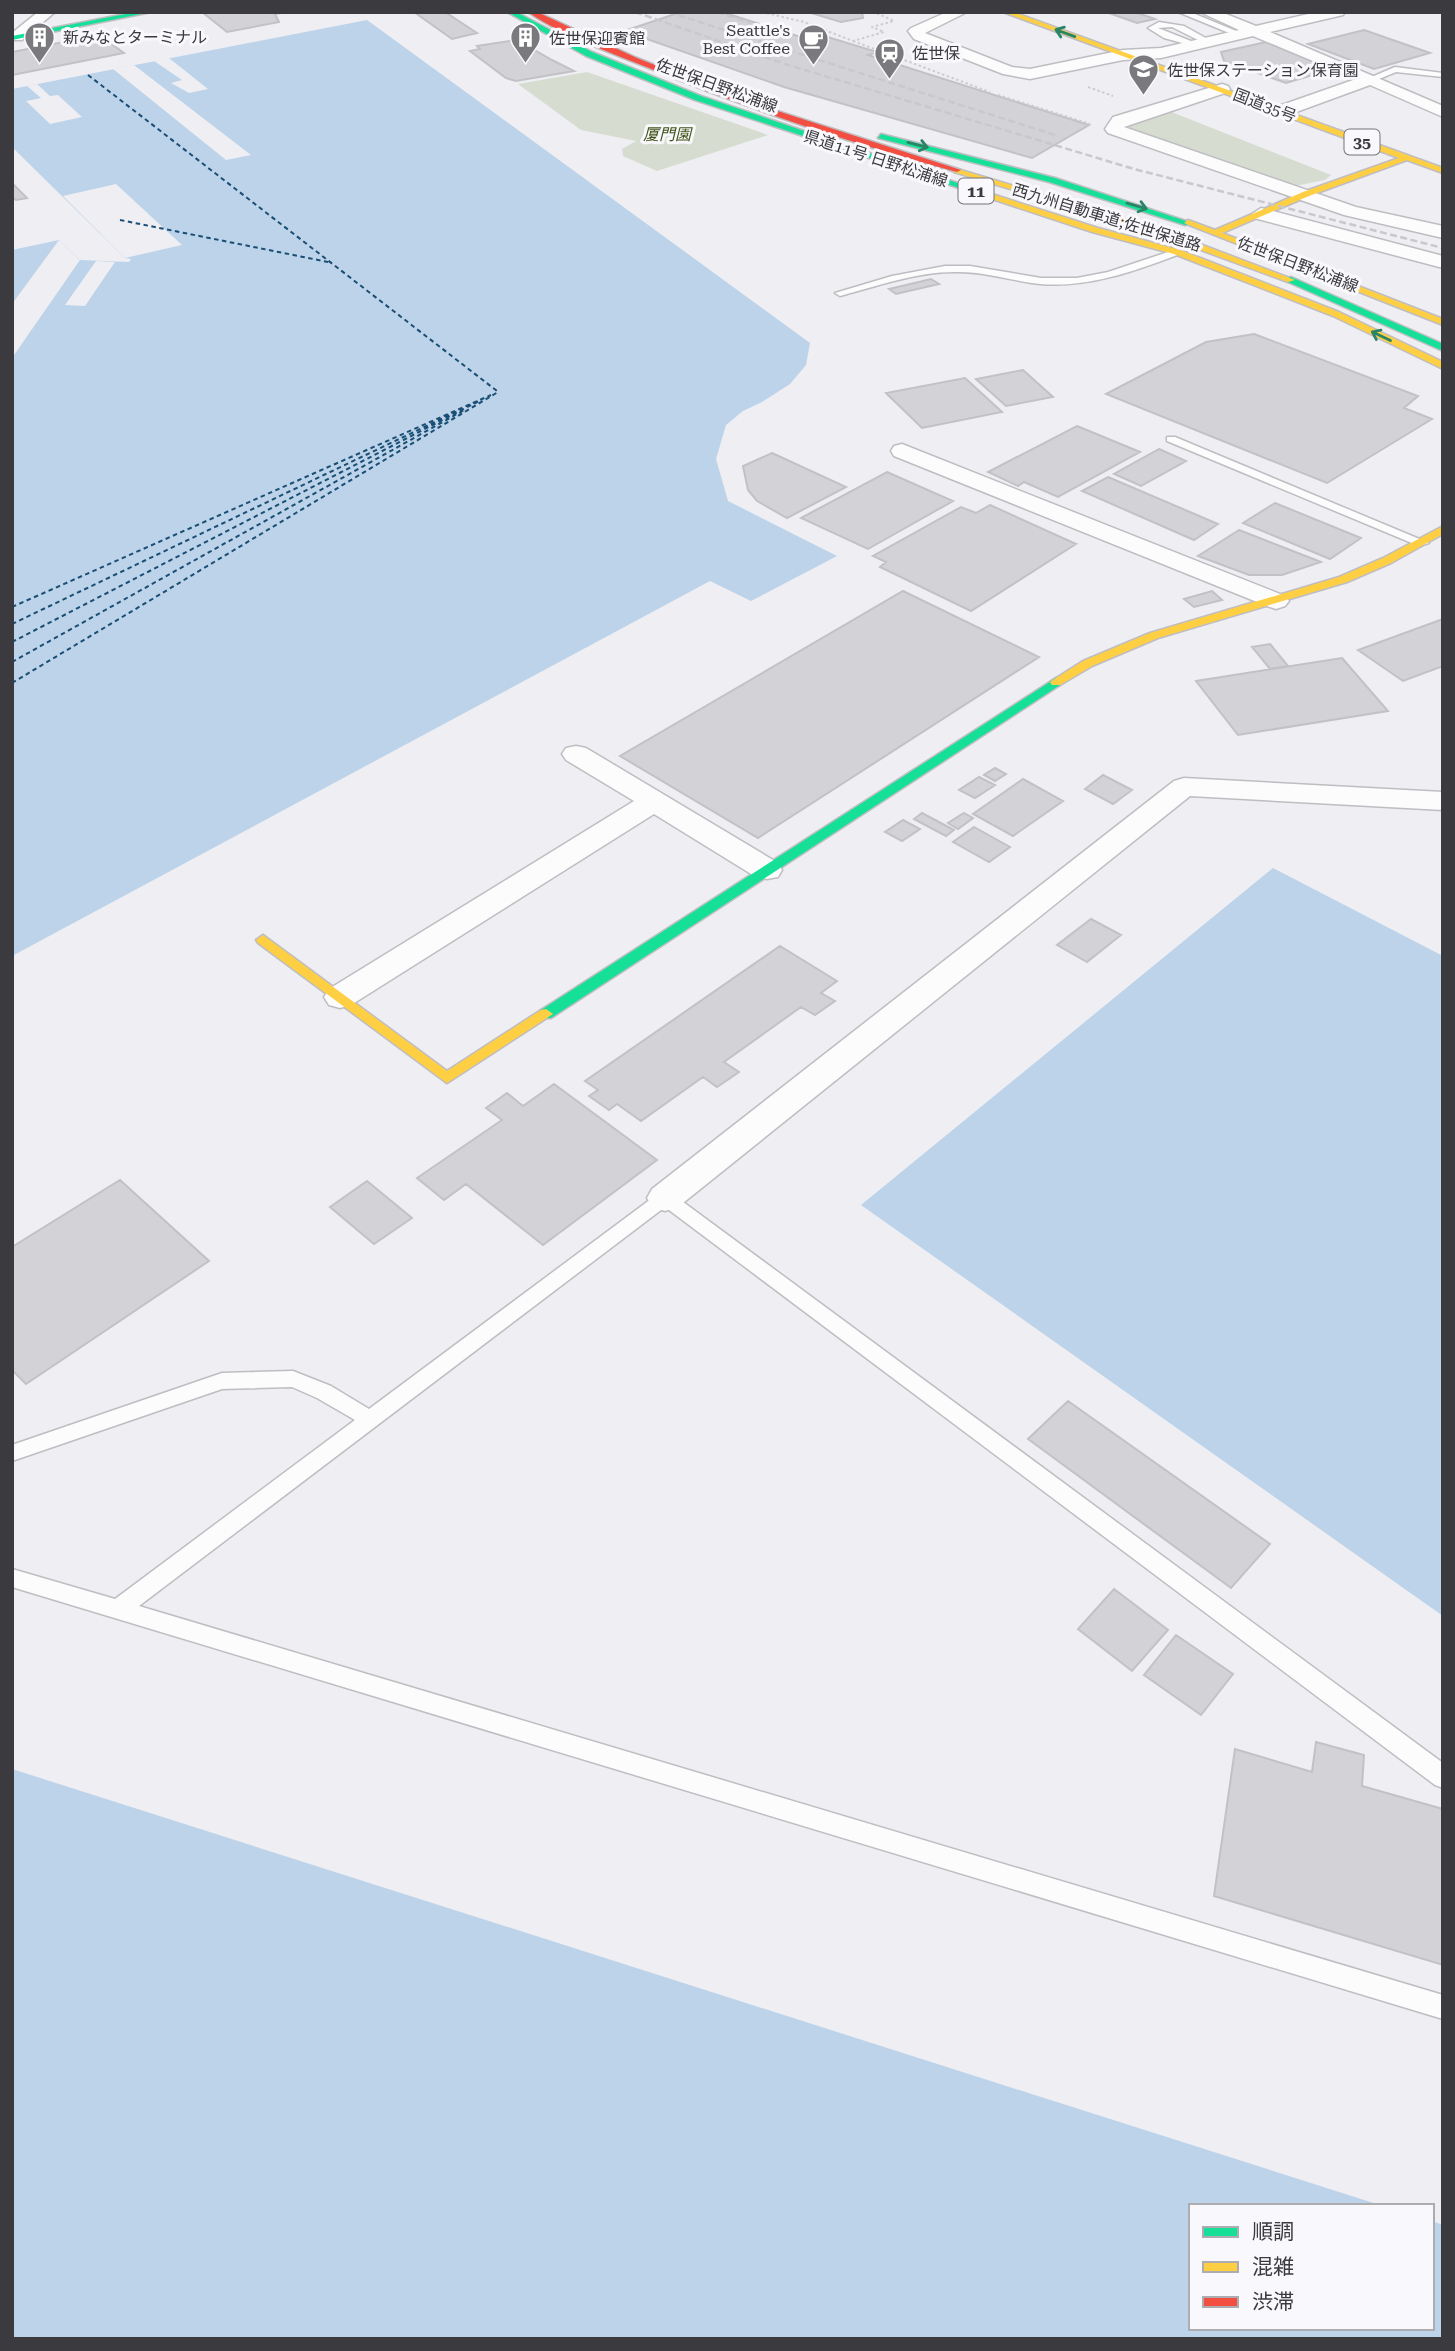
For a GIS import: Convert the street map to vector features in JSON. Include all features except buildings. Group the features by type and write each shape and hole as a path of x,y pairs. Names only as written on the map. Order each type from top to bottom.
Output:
{"main road":[{"path":"14,37 148,12"},
{"name":"県道11号 日野松浦線","path":"510,12 589,54 698,98 1095,230 1177,251 1336,314 1443,366"},
{"name":"西九州自動車道;佐世保道路","path":"531,12 583,40 705,92 841,138 1189,241 1366,310 1443,348"},
{"name":"佐世保日野松浦線","path":"556,12 652,61 735,94 815,120 972,158 1151,210 1334,276 1443,322"},
{"name":"国道35号","path":"1006,12 1443,171"},
{"name":"国道35号","path":"1055,12 1443,155"},
{"path":"1216,233 1306,194 1406,159"},
{"path":"263,940 447,1078 1083,664 1128,644 1340,583 1423,543 1443,529"}],"street":[{"path":"14,37 48,12"},
{"path":"960,12 916,31 919,36 1009,71 1030,74 1123,55 1161,53 1338,12"},
{"path":"1207,12 1241,35 1371,79 1443,112"},
{"path":"1282,111 1371,79"},
{"path":"1223,89 1119,121 1114,129 1351,211 1443,232"},
{"path":"1261,214 1443,262"},
{"path":"902,451 1276,601"},
{"path":"576,754 767,870"},
{"path":"665,1198 1184,787 1443,801"},
{"path":"340,997 653,801"}],"lane":[{"path":"1160,12 1241,35"},
{"path":"1182,12 1241,35"},
{"path":"1158,24 1174,25 1203,43 1167,36 1152,28 1158,24"},
{"path":"1371,79 1395,69 1443,75"},
{"path":"840,293 919,272 946,269 998,271 1041,281 1102,279 1177,251"},
{"path":"1171,439 1423,543"},
{"path":"118,1609 665,1198 1443,1777"},
{"path":"12,1453 222,1381 293,1379 324,1392 371,1420"},
{"path":"12,1578 1443,2007"}],"path":[{"path":"762,12 804,22 853,41 884,32 872,27 894,22 874,12"},
{"path":"1082,85 1118,98"}],"green space":[{"name":"厦門園","path":"587,72 768,135 657,171 623,156 622,149 636,141 581,130 518,84"},
{"path":"1169,111 1331,175 1325,180 1295,186 1126,127 1135,121"}],"water":[{"path":"367,20 810,343 806,365 790,384 743,411 726,425 716,459 728,501 837,556 751,601 710,581 12,956 12,250 59,240 80,260 129,262 131,259 125,258 12,147 12,89"},
{"path":"1273,868 1443,956 1443,1616 861,1205"},
{"path":"12,1769 1377,2204 1189,2204 1189,2330 1434,2330 1434,2222 1443,2225 1443,2339 12,2339"}],"pier":[{"path":"169,58 208,89 189,93 171,83 182,80 154,61"},
{"path":"134,65 251,155 226,160 113,69"},
{"path":"37,84 50,96 58,95 82,117 50,124 26,101 41,98 27,86"},
{"path":"116,184 182,245 125,258 63,196"},
{"path":"59,240 80,260 12,358 12,304"},
{"path":"96,261 115,262 85,306 65,305"}],"ferry route":[{"path":"88,75 497,391"},
{"path":"120,220 328,262"},
{"path":"12,683 498,392"},
{"path":"12,607 491,395"},
{"path":"12,642 481,400"},
{"path":"12,624 462,409"},
{"path":"12,662 466,409"}],"railway":[{"path":"635,12 785,64 1134,169 1443,248"},
{"path":"668,12 1055,135"},
{"path":"717,12 751,23"}],"traffic: fast":[{"path":"12,38 148,12"},
{"path":"510,12 589,54 698,98 995,197"},
{"path":"881,136 1052,180 1188,223"},
{"path":"1291,280 1443,348"},
{"path":"546,1014 1056,682"}],"traffic: slow":[{"path":"1006,12 1443,171"},
{"path":"1216,233 1306,194 1406,158"},
{"path":"957,170 1160,232 1291,280"},
{"path":"995,197 1095,230 1177,252 1336,314 1443,366"},
{"path":"1188,223 1443,322"},
{"path":"1056,682 1120,648 1154,635 1343,580 1387,560 1443,529"},
{"path":"263,940 447,1078 546,1014"}],"traffic: jam":[{"path":"531,12 635,60 740,101 957,170"}],"place":[{"name":"新みなとターミナル","path":"40,64"},
{"name":"佐世保迎賓館","path":"526,65"},
{"name":"Seattle's Best Coffee","path":"813,66"},
{"name":"佐世保","path":"889,80"},
{"name":"佐世保ステーション保育園","path":"1144,97"}]}
